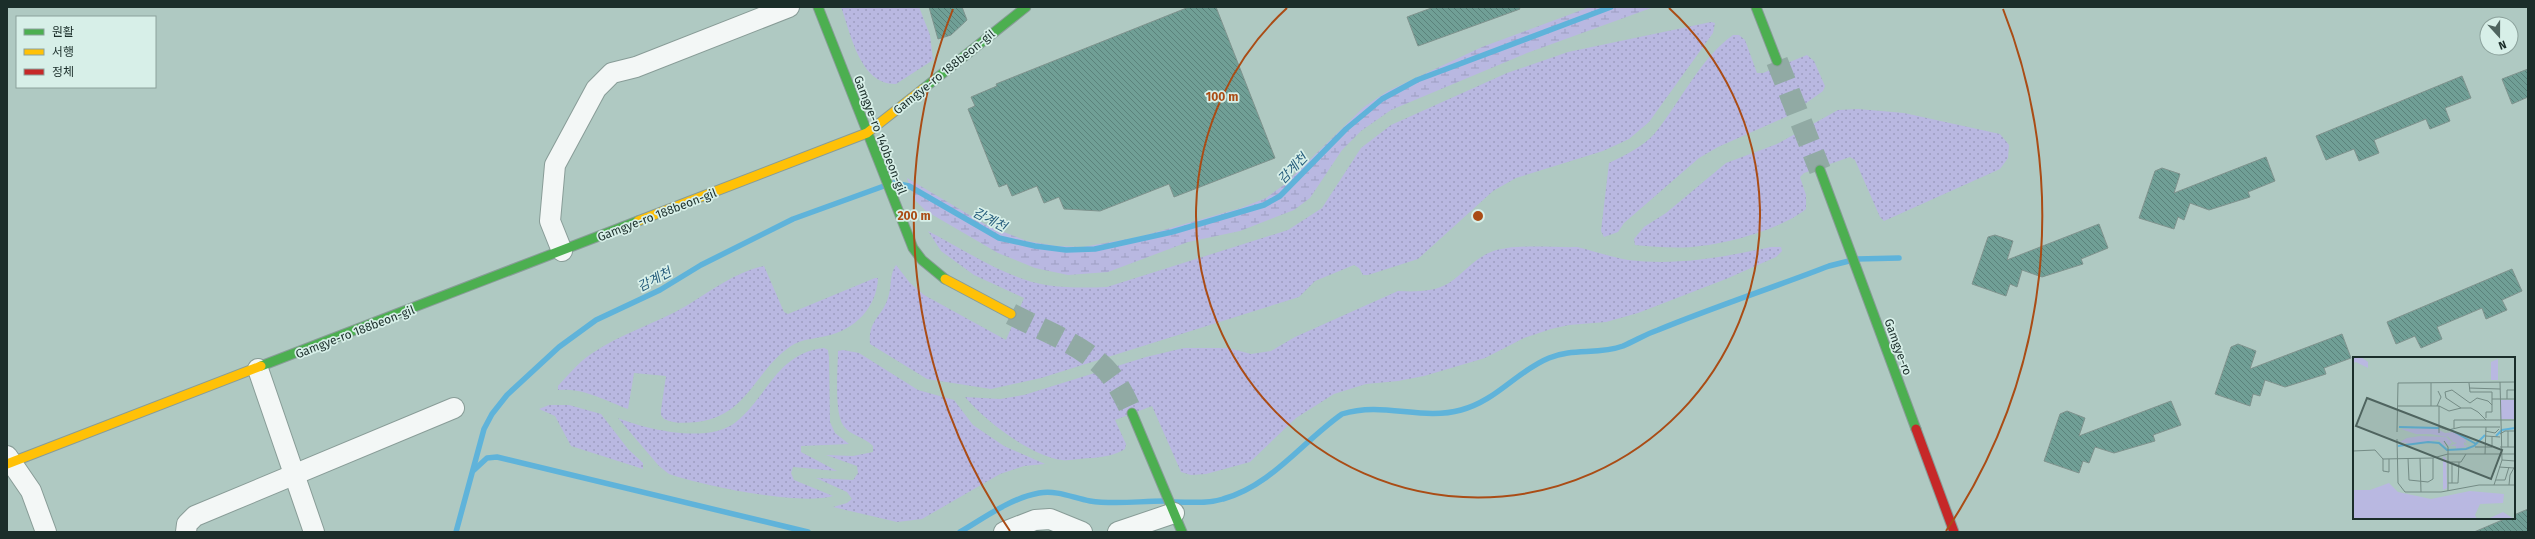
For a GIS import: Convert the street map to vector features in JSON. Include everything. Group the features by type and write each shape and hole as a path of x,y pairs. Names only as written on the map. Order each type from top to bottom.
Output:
{"street":[{"path":"562,252 550,221 555,165 596,89 612,73 636,67 789,7"},
{"name":"Gamgye-ro 140beon-gil","path":"818,7 906,234 922,262 937,274 1011,314"},
{"name":"Gamgye-ro 188beon-gil","path":"8,461 258,369 867,133 1026,7"},
{"path":"1756,7 1777,61"},
{"name":"Gamgye-ro","path":"1820,170 1954,532"},
{"path":"258,369 293,475 314,532"},
{"path":"186,532 187,524 195,516 454,408"},
{"path":"1132,413 1182,532"},
{"path":"8,461 31,491 46,532"},
{"path":"1118,532 1174,512"},
{"path":"1004,532 1035,520 1050,519 1082,532"}],"green space":[{"path":"841,7 919,7 930,35 933,60 896,84 884,82 874,76 865,67 853,43"},
{"path":"1590,7 1654,7 1527,53 1391,110 1361,131 1342,150 1310,198 1294,210 1240,231 1188,242 1108,272 1068,275 1035,268 998,253 926,211 916,201 907,178 988,226 1027,241 1056,246 1083,247 1139,237 1241,208 1266,198 1285,184 1364,107 1388,91 1482,47"},
{"path":"1711,22 1715,23 1713,33 1649,122 1629,139 1603,151 1516,178 1493,191 1418,259 1368,275 1363,275 1359,268 1354,265 1315,281 1299,297 1041,378 991,389 927,379 870,344 871,329 888,298 891,277 896,265 910,283 924,295 1006,340 1024,298 974,275 941,251 928,231 1001,270 1031,282 1061,287 1107,287 1288,230 1322,208 1361,148 1391,125 1507,73 1568,52"},
{"path":"1733,35 1739,35 1745,40 1757,73 1763,73 1807,55 1814,61 1825,86 1823,91 1788,116 1718,147 1699,158 1624,223 1618,232 1604,237 1601,231 1609,163 1634,150 1655,133 1710,56"},
{"path":"1858,109 1904,113 2000,134 2009,145 2008,158 2000,169 1884,221 1880,217 1855,160 1850,157 1804,173 1800,177 1806,195 1806,209 1784,222 1756,234 1726,242 1692,247 1676,248 1635,245 1634,239 1644,227 1666,213 1726,163 1777,144 1838,110"},
{"path":"1522,247 1577,247 1622,259 1646,262 1700,260 1771,247 1781,247 1782,251 1776,257 1726,279 1638,313 1606,322 1569,325 1551,329 1524,338 1485,358 1424,376 1398,381 1366,384 1334,394 1296,418 1250,462 1206,474 1191,475 1181,472 1152,406 1115,420 1126,444 1125,449 1118,453 1105,456 1062,460 1037,452 1009,436 984,416 965,397 1000,399 1024,395 1146,357 1184,348 1228,348 1251,354 1271,351 1295,337 1398,291 1424,291 1443,286 1449,283 1474,262 1491,252 1500,249"},
{"path":"764,266 784,312 788,314 875,278 878,278 877,289 869,308 855,323 837,333 803,341 791,346 778,356 739,402 728,411 714,418 684,423 672,422 664,419 661,415 661,410 666,376 634,373 628,409 585,393 558,390 558,386 578,365 602,347 686,306 733,277"},
{"path":"824,348 828,350 829,357 830,422 835,433 849,444 801,446 801,452 837,471 793,467 791,473 794,480 833,496 818,498 776,497 728,489 669,474 659,466 618,418 645,427 678,433 695,434 724,429 736,422 747,412 774,377 795,358 808,352"},
{"path":"843,350 859,353 918,390 954,400 973,425 1004,446 1045,464 1024,466 1000,474 922,519 897,522 833,507 847,503 852,499 847,492 816,478 853,480 858,473 857,466 826,455 853,456 873,452 873,446 870,443 846,429 840,419 837,400 838,351"},
{"path":"549,405 569,405 601,414 628,449 643,463 643,469 571,446 555,416 539,409"}],"building":[{"path":"929,7 962,7 967,20 951,35 938,39"},
{"path":"1189,7 1216,7 1275,158 1174,197 1169,184 1100,211 1064,209 1059,197 1044,203 1037,186 1012,196 1007,184 999,187 968,109 975,106 971,97 997,86 996,84"},
{"path":"1434,7 1519,7 1520,9 1418,46 1407,17"},
{"path":"2528,69 2528,97 2512,104 2502,79"},
{"path":"2462,76 2471,98 2445,108 2450,121 2430,129 2426,119 2374,140 2379,153 2359,161 2354,149 2326,160 2316,136"},
{"path":"2266,157 2275,181 2248,192 2250,197 2209,210 2190,203 2184,220 2178,217 2174,229 2139,218 2155,171 2162,168 2180,174 2174,193"},
{"path":"2099,224 2108,248 2081,259 2083,264 2042,277 2022,270 2017,287 2010,284 2006,296 1972,284 1988,237 1995,235 2013,241 2007,260"},
{"path":"2512,269 2522,291 2502,300 2507,310 2486,319 2482,308 2437,327 2442,339 2421,348 2415,336 2396,344 2387,322"},
{"path":"2342,334 2351,358 2324,368 2326,374 2285,387 2265,380 2260,396 2253,394 2250,406 2215,394 2231,347 2238,344 2256,351 2250,369"},
{"path":"2171,401 2181,425 2153,435 2155,441 2114,453 2095,447 2089,463 2083,461 2079,473 2044,461 2060,414 2067,411 2085,418 2079,436"},
{"path":"2528,509 2528,532 2474,532 2505,519 2515,519 2515,515"}],"waterway":[{"name":"감계천","path":"894,183 909,186 999,238 1035,246 1066,250 1095,249 1172,232 1264,205 1280,196 1346,129 1382,99 1417,80 1611,7"},
{"name":"감계천","path":"456,532 484,429 492,414 507,395 559,347 596,320 660,290 701,265 793,219 884,186"},
{"path":"1857,259 1899,258"},
{"path":"1174,502 1211,502 1240,493 1271,474 1327,425 1342,414 1372,409 1417,413 1446,413 1461,410 1474,406 1485,400 1527,370 1549,358 1567,353 1614,349 1700,313 1829,266 1849,261"},
{"path":"474,470 487,458 497,457 808,532"},
{"path":"960,532 1018,499 1039,493 1059,493 1084,500 1099,502 1118,503 1164,501"}],"tunnel":[{"path":"1777,61 1820,170"},
{"path":"1011,314 1078,348 1098,362 1114,379 1132,413"}],"traffic: fast":[{"path":"818,7 913,248 922,260 945,279"},
{"path":"923,89 1026,7"},
{"path":"1756,7 1777,61"},
{"path":"1820,170 1916,429"},
{"path":"261,366 638,221"},
{"path":"1132,413 1182,532"}],"traffic: slow":[{"path":"638,221 867,133 923,89"},
{"path":"945,279 1011,314"},
{"path":"7,464 261,366"}],"traffic: jam":[{"path":"1916,429 1954,532"}]}
